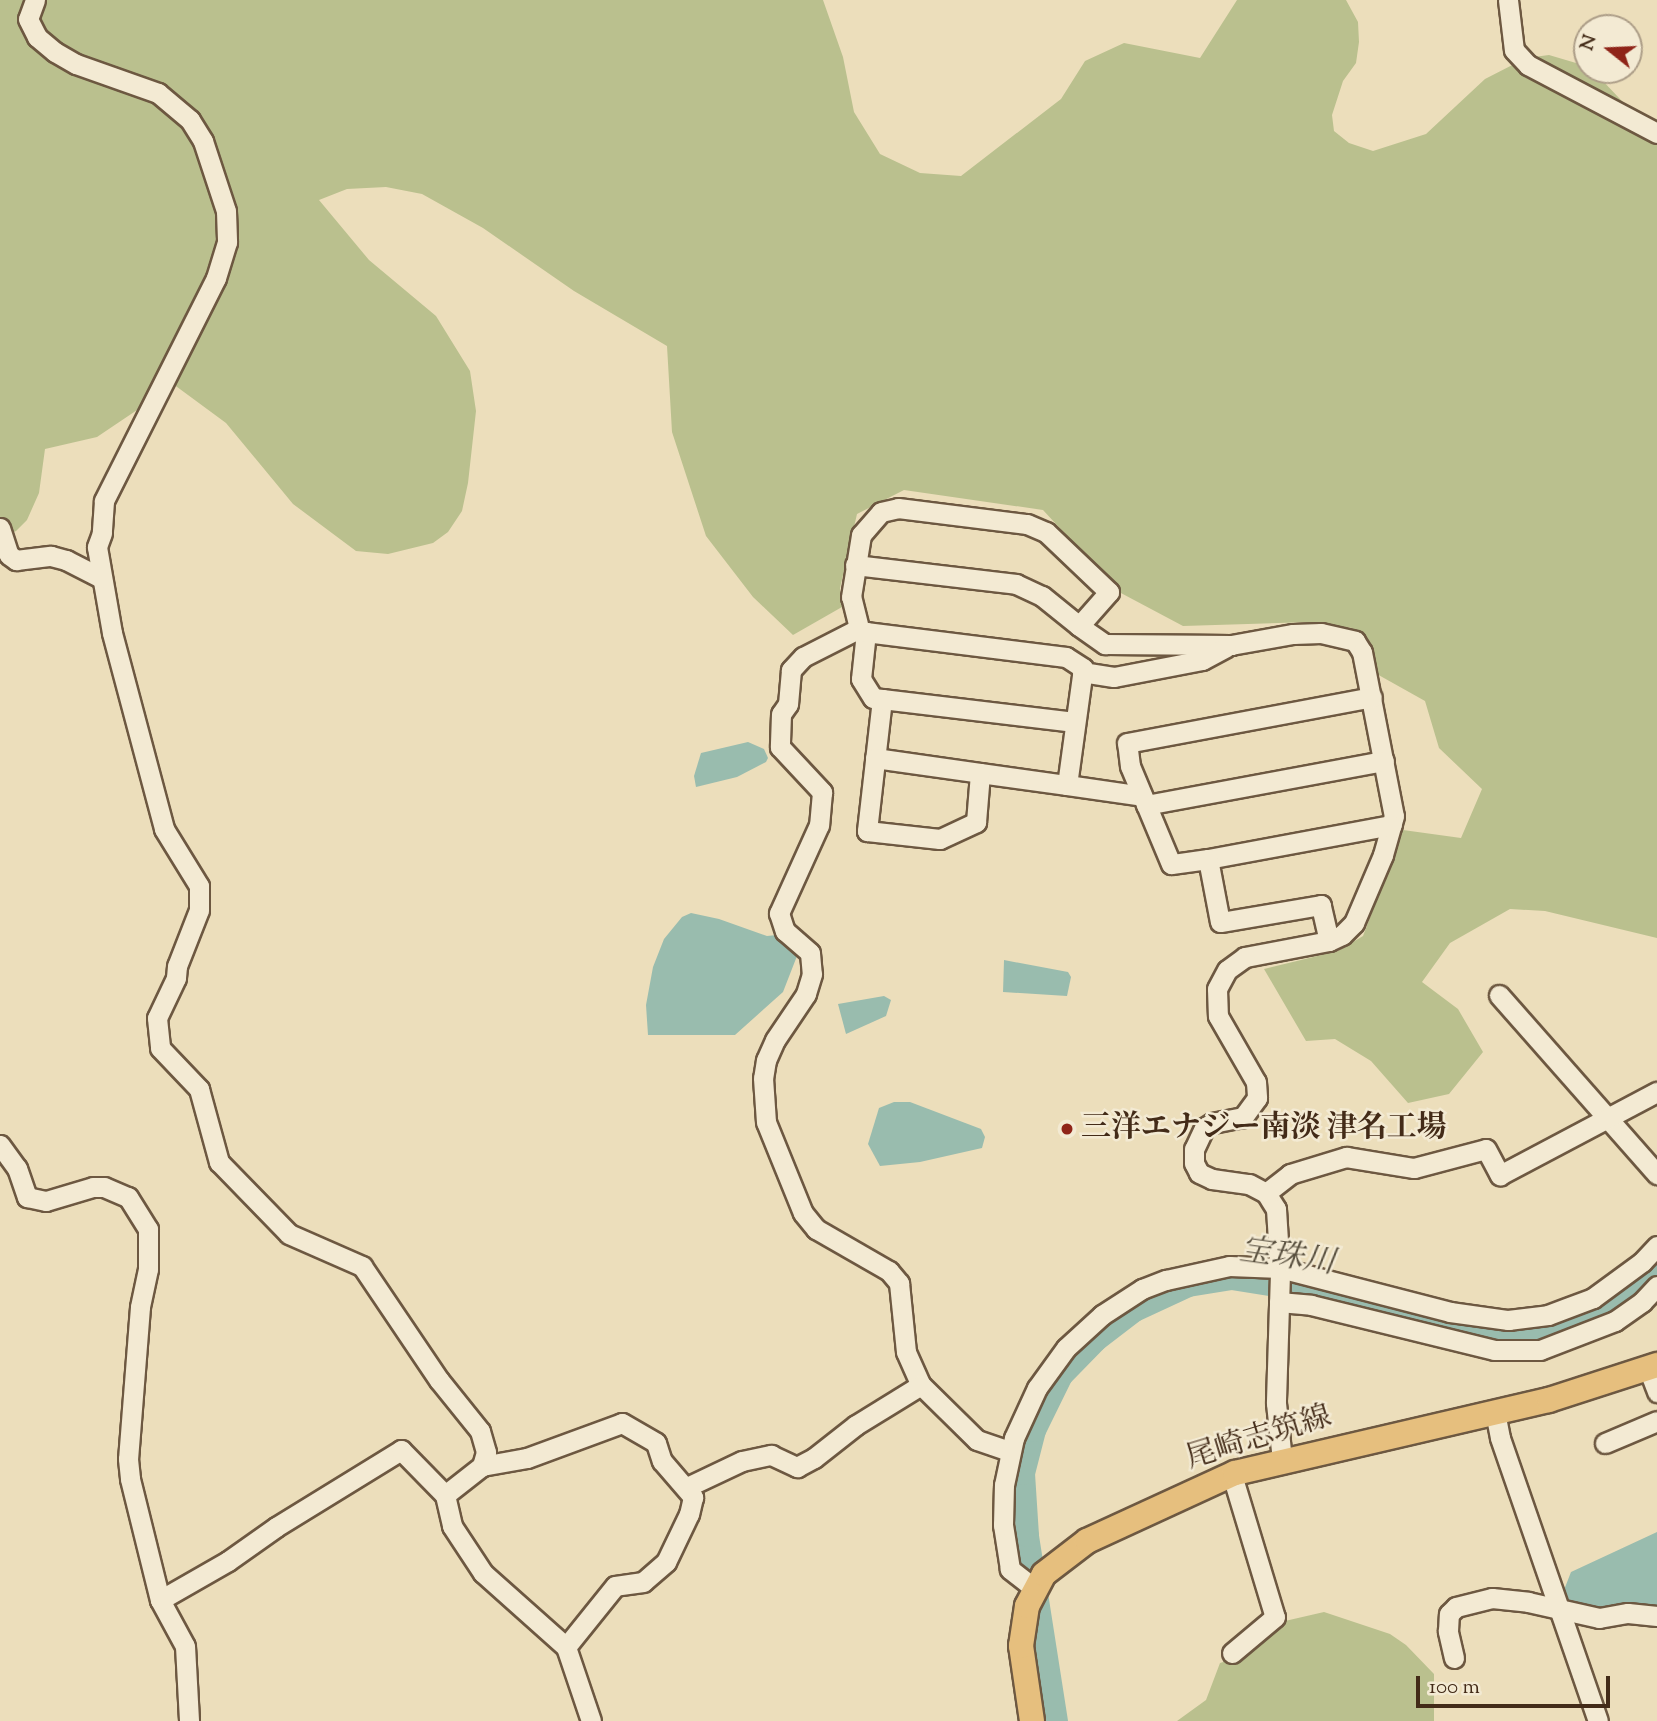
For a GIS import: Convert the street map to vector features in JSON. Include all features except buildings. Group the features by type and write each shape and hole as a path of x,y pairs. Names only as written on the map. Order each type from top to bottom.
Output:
{"main road":[{"name":"尾崎志筑線","path":"1031,1587 1087,1541 1232,1475 1282,1460 1549,1400 1652,1366"},
{"path":"1031,1587 1021,1646 1032,1721"}],"street":[{"path":"35,0 27,19 37,37 55,52 76,64 158,93 190,120 203,141 226,211 227,242 216,278 104,501 102,533 97,547 112,634 164,829 199,886 199,910 177,966 176,978 157,1018 160,1048 200,1089 219,1162 289,1234 362,1266 439,1380 480,1431 486,1452 482,1466"},
{"path":"1508,0 1514,50 1528,65 1657,133"},
{"path":"1075,722 873,698 861,679 863,632 851,597 861,535 881,512 898,508 1027,524 1046,532 1109,592 1079,626"},
{"path":"0,528 9,555 16,560 51,556 66,559 101,578"},
{"path":"855,565 1016,584 1042,596 1089,635 1112,645 1231,645 1293,634 1343,635 1355,641 1362,652 1394,816 1383,855 1354,923 1342,935 1329,941 1245,957 1227,970 1217,989 1218,1016 1256,1082 1257,1098 1243,1117 1212,1123 1204,1128 1194,1149 1194,1163 1199,1173 1212,1179 1249,1184 1266,1193 1276,1209 1280,1270 1276,1403 1282,1460"},
{"path":"1009,1451 977,1440 921,1385 906,1352 899,1283 889,1271 816,1229 803,1213 766,1122 763,1078 766,1060 775,1040 806,994 812,974 810,953 785,931 779,913 819,825 822,792 780,747 781,714 788,704 791,670 803,657 854,631 1066,657 1083,668 1067,785"},
{"path":"1082,672 1114,677 1202,660 1231,645"},
{"path":"1372,696 1127,743 1130,766 1171,864 1392,825"},
{"path":"882,699 867,831 940,839 975,822 980,773"},
{"path":"875,758 1067,785 1144,801 1384,761"},
{"path":"1208,859 1220,922 1321,905 1329,941"},
{"path":"1499,995 1657,1174"},
{"path":"1266,1193 1290,1174 1346,1157 1414,1168 1486,1149 1500,1175 1657,1092"},
{"path":"0,1145 17,1168 27,1196 46,1201 93,1187 104,1187 128,1197 148,1229 148,1269 140,1307 128,1460 130,1479 160,1600 185,1646 189,1721"},
{"path":"1031,1587 1010,1569 1003,1525 1004,1485 1009,1451 1042,1379 1066,1348 1102,1315 1142,1289 1190,1273 1229,1266 1280,1270 1450,1312 1508,1320 1548,1315 1593,1298 1643,1262 1657,1246"},
{"path":"1279,1300 1311,1305 1494,1350 1539,1350 1615,1321 1642,1302 1657,1286"},
{"path":"1376,1293 1385,1324"},
{"path":"1652,1366 1657,1392"},
{"path":"687,1487 742,1461 772,1455 797,1467 814,1458 856,1425 921,1385"},
{"path":"1495,1412 1500,1438 1598,1721"},
{"path":"1605,1443 1657,1421"},
{"path":"445,1494 482,1466 527,1458 622,1423 656,1443 662,1461 693,1497 689,1514 666,1562 643,1582 615,1586 566,1647"},
{"path":"160,1600 228,1561 276,1527 401,1450 445,1494 452,1526 483,1573 566,1647 591,1721"},
{"path":"1232,1475 1275,1617 1232,1653"},
{"path":"1454,1658 1448,1631 1449,1614 1456,1607 1492,1598 1528,1602 1599,1618 1628,1613 1657,1616"}],"green space":[{"path":"0,0 823,0 843,57 854,112 880,154 920,173 961,176 1061,99 1085,61 1124,43 1200,58 1237,0 1346,0 1358,22 1359,42 1356,63 1343,81 1332,115 1334,131 1349,143 1373,151 1426,134 1485,79 1526,58 1549,55 1573,62 1573,84 1606,84 1657,138 1657,938 1545,911 1510,909 1450,943 1422,982 1458,1009 1483,1052 1449,1094 1408,1103 1371,1061 1335,1039 1306,1041 1264,969 1338,951 1363,936 1403,830 1461,838 1482,789 1439,748 1425,701 1375,673 1369,648 1352,628 1311,622 1183,626 1119,592 1043,510 904,490 857,514 840,588 842,607 793,635 753,597 706,536 672,432 667,346 574,291 483,228 422,194 386,187 347,189 319,200 369,260 436,316 470,371 476,411 468,483 462,511 448,532 433,543 388,554 356,551 293,504 226,423 169,381 146,404 97,437 45,449 39,493 27,520 16,531 0,539"},
{"path":"1324,1612 1390,1634 1406,1645 1434,1674 1434,1721 1177,1721 1206,1700 1220,1663 1248,1654 1285,1621"}],"shaded area":[{"path":"748,742 764,749 768,758 766,762 737,777 696,787 694,776 701,753"},
{"path":"691,913 719,919 767,936 777,935 797,956 783,992 735,1035 648,1035 646,1005 653,967 664,939 682,917"},
{"path":"1004,960 1068,972 1071,977 1067,996 1003,992"},
{"path":"884,996 891,1000 886,1016 846,1034 838,1004"},
{"path":"894,1102 910,1102 981,1129 985,1137 982,1148 920,1162 880,1166 868,1144 879,1108"},
{"path":"1657,1532 1657,1610 1623,1605 1599,1609 1566,1607 1564,1590 1571,1572"}],"waterway":[{"name":"宝珠川","path":"1056,1721 1027,1535 1023,1473 1034,1430 1061,1375 1095,1340 1134,1310 1188,1285 1231,1278 1314,1291 1409,1316 1481,1330 1531,1334 1602,1311 1657,1265"}],"place":[{"name":"三洋エナジー南淡 津名工場","path":"1067,1129"}]}
